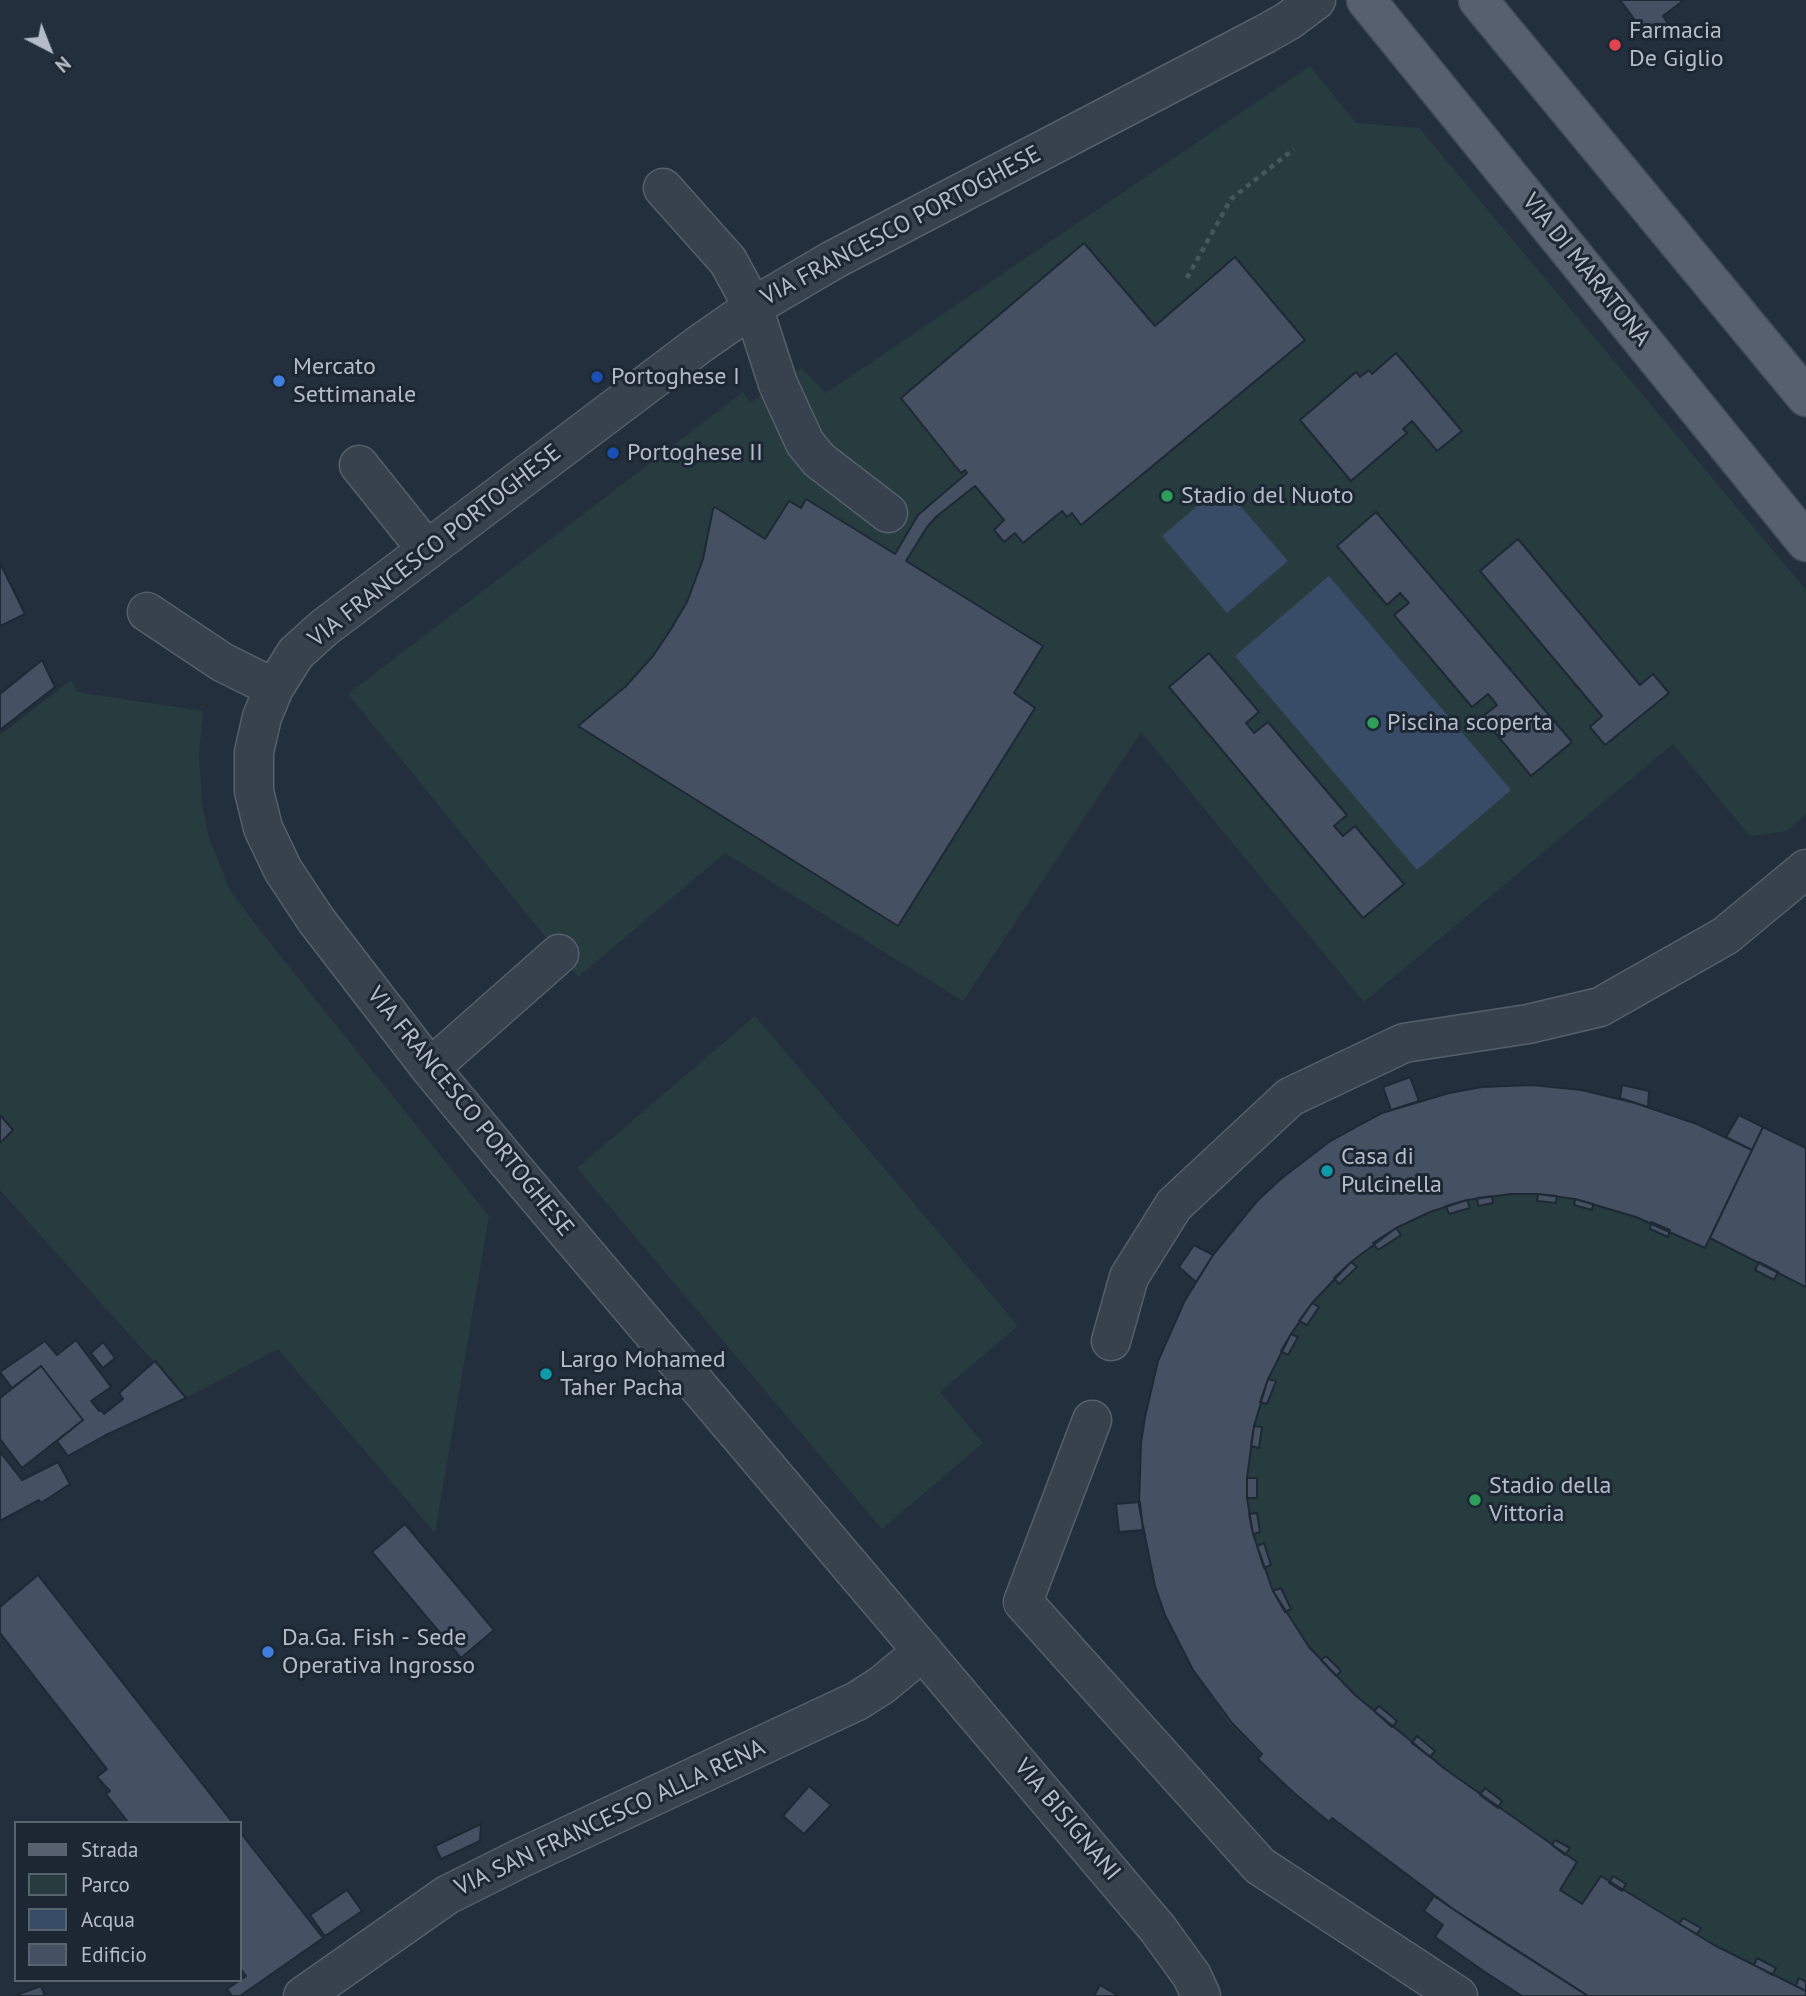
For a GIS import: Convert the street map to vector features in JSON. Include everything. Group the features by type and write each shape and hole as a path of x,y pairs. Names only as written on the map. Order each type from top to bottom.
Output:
{"main road":[{"name":"VIA DI MARATONA","path":"1366,0 1806,542"},
{"path":"1478,0 1806,397"}],"street":[{"name":"VIA FRANCESCO PORTOGHESE","path":"923,1651 430,1068 316,920 283,870 263,828 254,792 254,752 262,717 274,688 296,653 315,636 753,307 833,260 1289,21 1316,0"},
{"path":"663,188 728,261 753,307 778,384 805,443 819,460 888,513"},
{"path":"359,465 427,550"},
{"path":"147,612 222,662 274,688"},
{"path":"1111,1341 1129,1277 1174,1205 1290,1097 1404,1043 1528,1024 1600,1007 1725,936 1806,869"},
{"path":"430,1068 559,954"},
{"path":"1092,1420 1023,1602 1260,1866 1458,1996"},
{"name":"VIA SAN FRANCESCO ALLA RENA","path":"303,1996 447,1895 857,1701 882,1685 923,1651"},
{"name":"VIA BISIGNANI","path":"923,1651 1158,1928 1192,1976 1201,1996"}],"path":[{"path":"1187,278 1231,199 1294,149"}],"green space":[{"name":"Stadio del Nuoto","path":"1310,66 1356,123 1419,128 1806,590 1806,814 1787,831 1750,836 1673,744 1364,1002 1141,732 963,1001 725,853 578,977 348,694 743,392 750,403 801,368 826,393"},
{"path":"71,680 77,692 203,711 199,753 202,805 209,838 230,890 489,1216 435,1533 278,1349 186,1398 0,1190 0,735"},
{"path":"755,1016 1018,1326 940,1392 983,1443 882,1529 577,1168"},
{"name":"Stadio della Vittoria","path":"1551,1085 1682,1121 1806,1176 1806,1996 1588,1996 1478,1926 1434,1896 1279,1774 1229,1723 1184,1656 1147,1550 1141,1449 1464,1094"}],"water":[{"path":"1222,485 1288,561 1227,613 1162,536"},
{"name":"Piscina scoperta","path":"1329,576 1511,790 1417,870 1235,656"}],"building":[{"path":"1620,0 1684,0 1663,16 1669,25 1649,39"},
{"path":"1084,243 1155,326 1235,257 1305,340 1081,525 1072,513 1067,517 1062,511 1023,543 1015,533 1004,542 994,530 1004,520 975,486 927,527 906,561 1043,646 1014,693 1035,708 898,926 578,726 626,686 653,656 671,629 687,602 703,559 715,507 765,539 789,501 801,508 806,499 895,554 918,515 967,473 965,470 961,473 901,398"},
{"path":"1396,353 1462,431 1437,451 1412,421 1403,429 1407,433 1351,481 1300,420 1356,372 1360,377 1369,370 1372,374"},
{"path":"1376,512 1572,742 1531,776 1482,717 1497,705 1488,694 1472,707 1394,615 1409,603 1400,593 1387,605 1337,546"},
{"path":"1518,539 1640,685 1653,674 1669,693 1605,745 1590,727 1602,716 1480,571"},
{"path":"0,563 25,614 0,626"},
{"path":"1209,653 1259,712 1246,723 1254,733 1268,722 1347,815 1334,826 1343,836 1355,826 1404,884 1363,918 1169,687"},
{"path":"42,660 55,687 0,730 0,694"},
{"path":"1410,1077 1419,1101 1391,1110 1383,1087"},
{"path":"1532,1085 1582,1090 1635,1103 1697,1124 1752,1150 1705,1248 1636,1217 1575,1199 1538,1194 1511,1194 1467,1200 1430,1212 1396,1228 1351,1262 1312,1303 1291,1334 1268,1379 1254,1426 1247,1478 1247,1498 1253,1534 1273,1591 1309,1647 1355,1695 1445,1769 1577,1862 1560,1890 1582,1904 1601,1876 1714,1945 1806,1991 1806,1996 1588,1996 1453,1909 1332,1818 1329,1822 1258,1759 1262,1754 1232,1723 1193,1670 1165,1615 1155,1586 1139,1506 1141,1443 1145,1417 1158,1361 1184,1302 1213,1255 1257,1201 1282,1178 1329,1142 1382,1113 1449,1093 1482,1087"},
{"path":"1622,1085 1649,1091 1648,1107 1620,1098"},
{"path":"0,1115 13,1130 0,1143"},
{"path":"1739,1115 1763,1127 1752,1150 1726,1137"},
{"path":"1763,1127 1806,1148 1806,1287 1710,1238"},
{"path":"1538,1194 1557,1196 1556,1203 1537,1201"},
{"path":"1492,1196 1493,1203 1478,1206 1477,1198"},
{"path":"1575,1199 1593,1204 1592,1210 1574,1205"},
{"path":"1467,1200 1470,1208 1449,1214 1446,1206"},
{"path":"1651,1222 1670,1230 1668,1237 1650,1229"},
{"path":"1396,1228 1401,1235 1378,1250 1373,1243"},
{"path":"1194,1245 1213,1255 1196,1282 1179,1267"},
{"path":"1351,1262 1357,1267 1339,1284 1334,1278"},
{"path":"1759,1262 1778,1272 1774,1280 1755,1270"},
{"path":"1312,1303 1319,1307 1307,1325 1299,1321"},
{"path":"1291,1334 1298,1337 1288,1355 1281,1351"},
{"path":"76,1340 111,1387 91,1401 104,1414 123,1399 119,1393 155,1361 186,1398 68,1456 57,1441 83,1420 41,1366 12,1388 0,1372 45,1341 57,1355"},
{"path":"103,1342 115,1358 103,1368 91,1353"},
{"path":"41,1366 83,1420 22,1468 0,1439 0,1398"},
{"path":"1268,1379 1276,1381 1267,1404 1260,1402"},
{"path":"1254,1426 1262,1427 1259,1448 1251,1446"},
{"path":"0,1452 22,1480 58,1462 70,1484 41,1503 39,1500 0,1521"},
{"path":"1247,1478 1257,1478 1257,1498 1247,1498"},
{"path":"1140,1502 1143,1530 1119,1532 1116,1504"},
{"path":"1257,1513 1260,1532 1253,1534 1249,1514"},
{"path":"405,1524 494,1630 461,1658 372,1552"},
{"path":"1264,1543 1271,1565 1264,1568 1257,1546"},
{"path":"38,1575 231,1821 127,1821 106,1794 110,1791 97,1777 107,1769 0,1633 0,1607"},
{"path":"1281,1588 1291,1609 1285,1612 1273,1591"},
{"path":"1326,1656 1341,1671 1336,1676 1321,1660"},
{"path":"1379,1706 1397,1721 1392,1727 1374,1711"},
{"path":"1417,1736 1435,1751 1430,1757 1412,1743"},
{"path":"809,1786 831,1805 804,1834 783,1816"},
{"path":"1485,1788 1502,1801 1498,1808 1480,1795"},
{"path":"481,1824 480,1841 441,1859 435,1846"},
{"path":"242,1835 323,1938 240,1996 232,1996 227,1989 242,1982 246,1976 242,1971"},
{"path":"1555,1840 1570,1848 1565,1855 1552,1845"},
{"path":"1613,1876 1626,1884 1622,1891 1609,1883"},
{"path":"347,1890 362,1911 325,1936 310,1915"},
{"path":"1434,1896 1588,1996 1522,1996 1485,1972 1435,1937 1443,1925 1424,1911"},
{"path":"1683,1918 1701,1928 1697,1934 1679,1924"},
{"path":"1757,1958 1776,1968 1772,1975 1754,1965"},
{"path":"1799,1978 1806,1982 1806,1991 1796,1986"},
{"path":"1100,1985 1119,1996 1094,1996"},
{"path":"41,1986 45,1996 14,1996"}],"place":[{"name":"Farmacia De Giglio","path":"1615,45"},
{"name":"Portoghese I","path":"597,377"},
{"name":"Mercato Settimanale","path":"279,381"},
{"name":"Portoghese II","path":"613,453"},
{"name":"Stadio del Nuoto","path":"1167,496"},
{"name":"Piscina scoperta","path":"1373,723"},
{"name":"Casa di Pulcinella","path":"1327,1171"},
{"name":"Largo Mohamed Taher Pacha","path":"546,1374"},
{"name":"Stadio della Vittoria","path":"1475,1500"},
{"name":"Da.Ga. Fish - Sede Operativa Ingrosso","path":"268,1652"}]}
